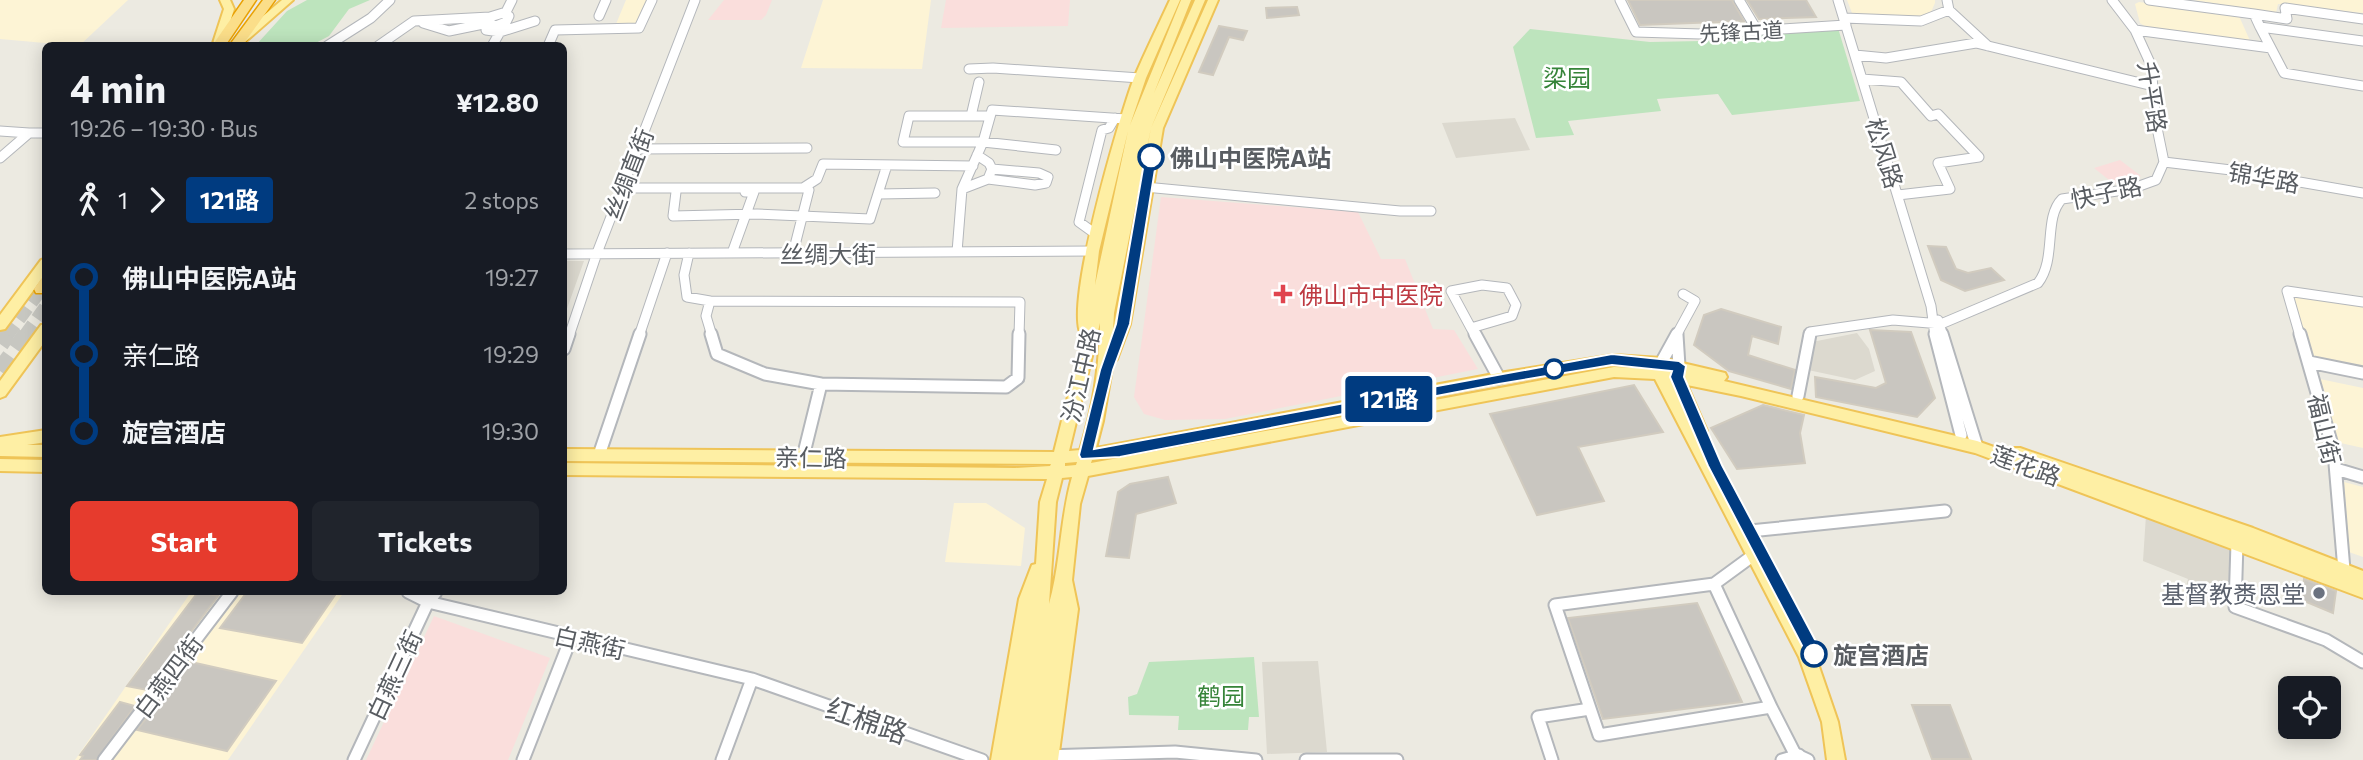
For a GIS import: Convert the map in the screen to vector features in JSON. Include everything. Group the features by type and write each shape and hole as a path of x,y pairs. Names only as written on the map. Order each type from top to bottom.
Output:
{"highway":[{"path":"220,42 250,0"},
{"path":"238,42 269,0"}],"main road":[{"path":"219,42 229,9 225,0"},
{"path":"239,42 288,0"},
{"path":"1088,348 1084,313 1093,251 1121,118 1175,0"},
{"name":"汾江中路","path":"1035,758 1042,558 1048,502 1088,348 1133,129 1186,0"},
{"name":"汾江中路","path":"1035,758 1070,609 1064,580 1072,504 1106,370 1107,313 1145,128 1200,0"},
{"path":"1106,370 1123,324 1157,128 1213,0"},
{"path":"0,325 42,269"},
{"path":"1,390 42,334"},
{"path":"1086,455 1120,452 1499,378 1612,360 1678,371 1716,466 1814,654 1838,720 1845,760"},
{"path":"1081,471 1550,383 1614,372 1660,368"},
{"path":"1660,368 1807,654 1830,722 1836,760"},
{"name":"莲花路","path":"1678,371 1798,397 1969,441 2248,533 2363,578"},
{"name":"莲花路","path":"1678,371 1969,441 2363,592"},
{"path":"0,443 42,437"},
{"path":"0,450 42,451"},
{"name":"亲仁路","path":"567,455 1059,458 1086,455"},
{"path":"0,465 42,466"},
{"name":"亲仁路","path":"567,469 1055,474 1081,471"},
{"path":"1000,760 1027,599 1042,558"}],"street":[{"path":"333,42 371,18 390,0"},
{"path":"495,19 504,0"},
{"path":"512,0 486,30 500,32 535,21"},
{"path":"599,16 606,0"},
{"path":"550,42 555,30 639,28 652,0"},
{"name":"丝绸直街","path":"567,340 597,254 695,0"},
{"name":"先锋古道","path":"1620,0 1636,32 1701,34 1845,21 1921,21 1948,5"},
{"path":"1739,0 1757,30"},
{"name":"松风路","path":"1838,0 1937,324"},
{"name":"升平路","path":"2112,0 2135,30 2151,65 2156,123 2164,162"},
{"path":"2149,0 2287,19 2285,8 2363,19"},
{"path":"1948,5 1988,46"},
{"path":"2255,14 2284,74 2363,86"},
{"path":"384,42 414,21 449,31 495,19"},
{"path":"2260,27 2363,41"},
{"path":"2135,30 2271,48"},
{"path":"494,42 500,32"},
{"path":"1855,55 1886,58 1976,43 2153,86"},
{"path":"969,69 993,68 1140,78"},
{"path":"1862,79 1901,82 1931,116 1938,114 1979,157 1938,163 1950,189 1898,195"},
{"path":"971,116 979,82"},
{"path":"957,252 962,189 984,142 992,110 1121,118"},
{"path":"990,116 909,116 903,142 984,142 1056,150"},
{"path":"1097,234 1079,222 1102,130 1121,118"},
{"path":"0,131 42,133"},
{"path":"0,158 29,132"},
{"path":"638,149 807,148"},
{"path":"977,155 989,163 992,169 988,179"},
{"name":"锦华路","path":"2164,162 2231,170 2363,193"},
{"name":"快子路","path":"1937,324 2038,283 2045,274 2050,253 2055,206 2062,199 2132,189 2156,180 2164,162"},
{"path":"623,188 803,188 817,179 823,164 972,166"},
{"path":"676,192 673,216 747,215 870,219 887,165"},
{"path":"962,189 988,179 1035,185 1046,183 1048,177 1039,173 992,169"},
{"path":"1145,187 1400,211 1432,211"},
{"path":"793,253 809,190"},
{"path":"648,191 754,192 732,253"},
{"path":"878,194 935,194"},
{"name":"丝绸大街","path":"567,254 1093,251"},
{"path":"599,455 667,253"},
{"path":"689,253 684,275 687,297 710,301 1020,302 1018,378 1006,387 821,384 765,374 717,355 706,316 710,301"},
{"path":"1471,328 1512,316 1516,305 1507,288 1482,285 1451,291 1471,328 1499,378"},
{"name":"福山街","path":"2344,570 2334,452 2287,290 2363,302"},
{"path":"1660,368 1695,301 1683,294"},
{"path":"1798,397 1810,332 1893,320 1937,324 1969,441"},
{"path":"1677,335 1678,371"},
{"path":"2309,362 2363,373"},
{"path":"803,457 821,384"},
{"path":"2336,469 2363,477"},
{"path":"1750,531 1945,511"},
{"path":"2238,543 2235,607 2326,640 2363,662"},
{"path":"1755,554 1714,584 1555,605 1599,735 1771,707"},
{"path":"1714,584 1771,707 1803,758 1782,760"},
{"name":"白燕四街","path":"104,760 230,595"},
{"name":"白燕街","path":"432,597 572,638 752,679"},
{"name":"白燕三街","path":"354,760 432,597"},
{"path":"523,760 572,638"},
{"path":"722,760 752,679"},
{"name":"红棉路","path":"752,679 982,760"},
{"path":"1552,760 1538,717 1590,709"},
{"path":"1035,758 1175,752 1256,760"},
{"path":"1306,760 1397,759"}],"shaded area":[{"path":"0,0 128,0 83,42 42,43 0,39"},
{"path":"626,0 650,0 640,24 616,24"},
{"path":"724,0 772,0 761,20 708,20"},
{"path":"823,0 931,0 922,69 801,68"},
{"path":"946,0 1070,0 1068,26 941,28"},
{"path":"1847,0 1935,0 1935,3 1931,12 1919,19 1852,13"},
{"path":"2194,0 2363,0 2363,13 2278,4 2276,13"},
{"path":"2139,2 2239,16 2251,43 2149,29 2140,23 2135,4"},
{"path":"1515,118 1530,150 1456,158 1442,123"},
{"path":"2120,160 2141,176 2114,184 2094,168"},
{"name":"佛山市中医院","path":"1161,197 1358,212 1381,259 1405,259 1433,329 1454,330 1478,369 1225,419 1165,420 1144,414 1134,397"},
{"path":"567,261 584,261 567,309"},
{"path":"2292,294 2363,307 2363,369 2313,360"},
{"path":"1857,333 1869,349 1875,371 1855,380 1808,370 1812,342"},
{"path":"2320,379 2363,388 2363,448 2336,442"},
{"path":"2344,482 2363,487 2363,557 2349,552"},
{"path":"954,503 986,503 1025,528 1021,566 945,562"},
{"path":"2146,515 2233,546 2234,585 2214,580 2212,598 2185,590 2188,579 2143,561"},
{"path":"189,595 342,595 228,760 75,760"},
{"path":"434,616 550,658 508,760 366,760"},
{"path":"1318,661 1327,752 1267,754 1262,662"}],"green space":[{"path":"307,0 370,0 349,9 329,36 318,42 259,42 287,11"},
{"name":"梁园","path":"1838,28 1860,101 1732,115 1718,94 1657,99 1661,111 1568,121 1574,135 1536,138 1513,47 1530,29 1650,42 1702,41"},
{"name":"鹤园","path":"1254,657 1259,717 1249,717 1248,730 1178,730 1179,716 1129,715 1128,697 1137,694 1149,662"}],"building":[{"path":"1628,0 1732,0 1744,21 1640,25"},
{"path":"1747,0 1806,0 1816,17 1759,19"},
{"path":"1297,7 1299,15 1267,18 1266,8"},
{"path":"1219,26 1247,31 1243,40 1229,37 1213,75 1199,72"},
{"path":"1928,246 1946,247 1956,269 1968,273 1991,268 2004,280 1965,291 1941,280"},
{"path":"1721,309 1781,327 1778,344 1752,336 1748,355 1795,370 1791,389 1729,371 1694,345 1704,315"},
{"path":"1870,330 1911,332 1935,398 1917,417 1816,397 1815,377 1876,388 1886,383"},
{"path":"1634,385 1663,432 1578,447 1604,501 1537,515 1490,414"},
{"path":"1763,405 1804,415 1800,433 1805,463 1737,469 1711,428"},
{"path":"1168,477 1176,503 1136,514 1129,558 1106,556 1118,492 1130,484"},
{"name":"基督教赉恩堂","path":"2304,579 2336,591 2333,613 2302,600"},
{"path":"196,595 218,596 147,690 127,686"},
{"path":"245,595 335,595 302,643 220,628"},
{"path":"1697,603 1742,702 1603,719 1568,618"},
{"path":"191,662 276,681 227,751 137,730"},
{"path":"120,702 135,706 96,760 80,760 83,756 80,755"},
{"path":"1912,705 1950,705 1971,759 1932,759"}],"tunnel":[{"path":"6,336 41,289"},
{"path":"25,336 42,313"},
{"path":"0,344 7,334"},
{"path":"0,371 27,334"}],"bus line":[{"name":"121路","path":"1151,157 1123,324 1106,370 1086,455 1120,452 1499,378 1612,360 1636,360 1679,366 1677,377 1716,466 1814,654"}],"place":[{"name":"佛山中医院A站","path":"1151,157"},
{"name":"佛山市中医院","path":"1283,294"},
{"name":"基督教赉恩堂","path":"2319,593"},
{"name":"旋宫酒店","path":"1814,654"}]}
